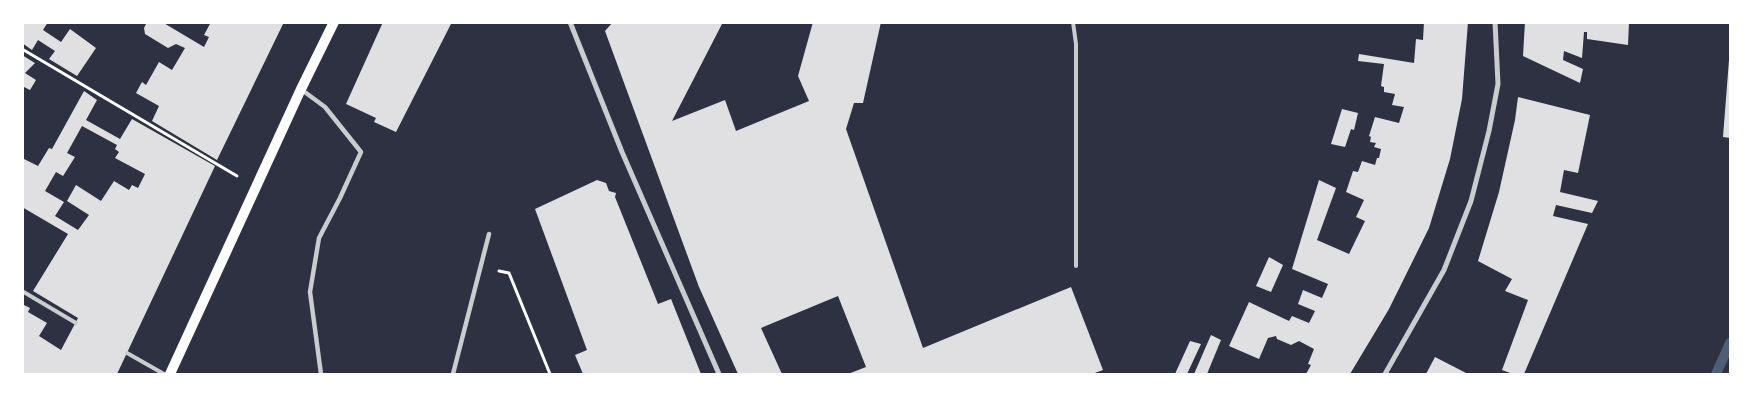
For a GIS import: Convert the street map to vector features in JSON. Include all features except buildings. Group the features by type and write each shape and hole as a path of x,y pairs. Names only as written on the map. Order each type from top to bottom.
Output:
{"main road":[{"path":"170,374 301,89 334,22"}],"street":[{"path":"570,22 622,152 719,374"},
{"path":"1385,374 1444,270 1471,201 1490,131 1498,84 1495,22"},
{"path":"301,89 325,107 361,152 319,238 310,292 321,374"},
{"path":"453,374 489,234"}],"lane":[{"path":"1073,22 1076,44 1076,266"},
{"path":"22,291 76,323"},
{"path":"127,353 164,374"}],"path":[{"path":"22,49 256,187"},
{"path":"482,265 509,273 550,374"}],"waterway":[{"path":"1716,374 1730,343"}]}
